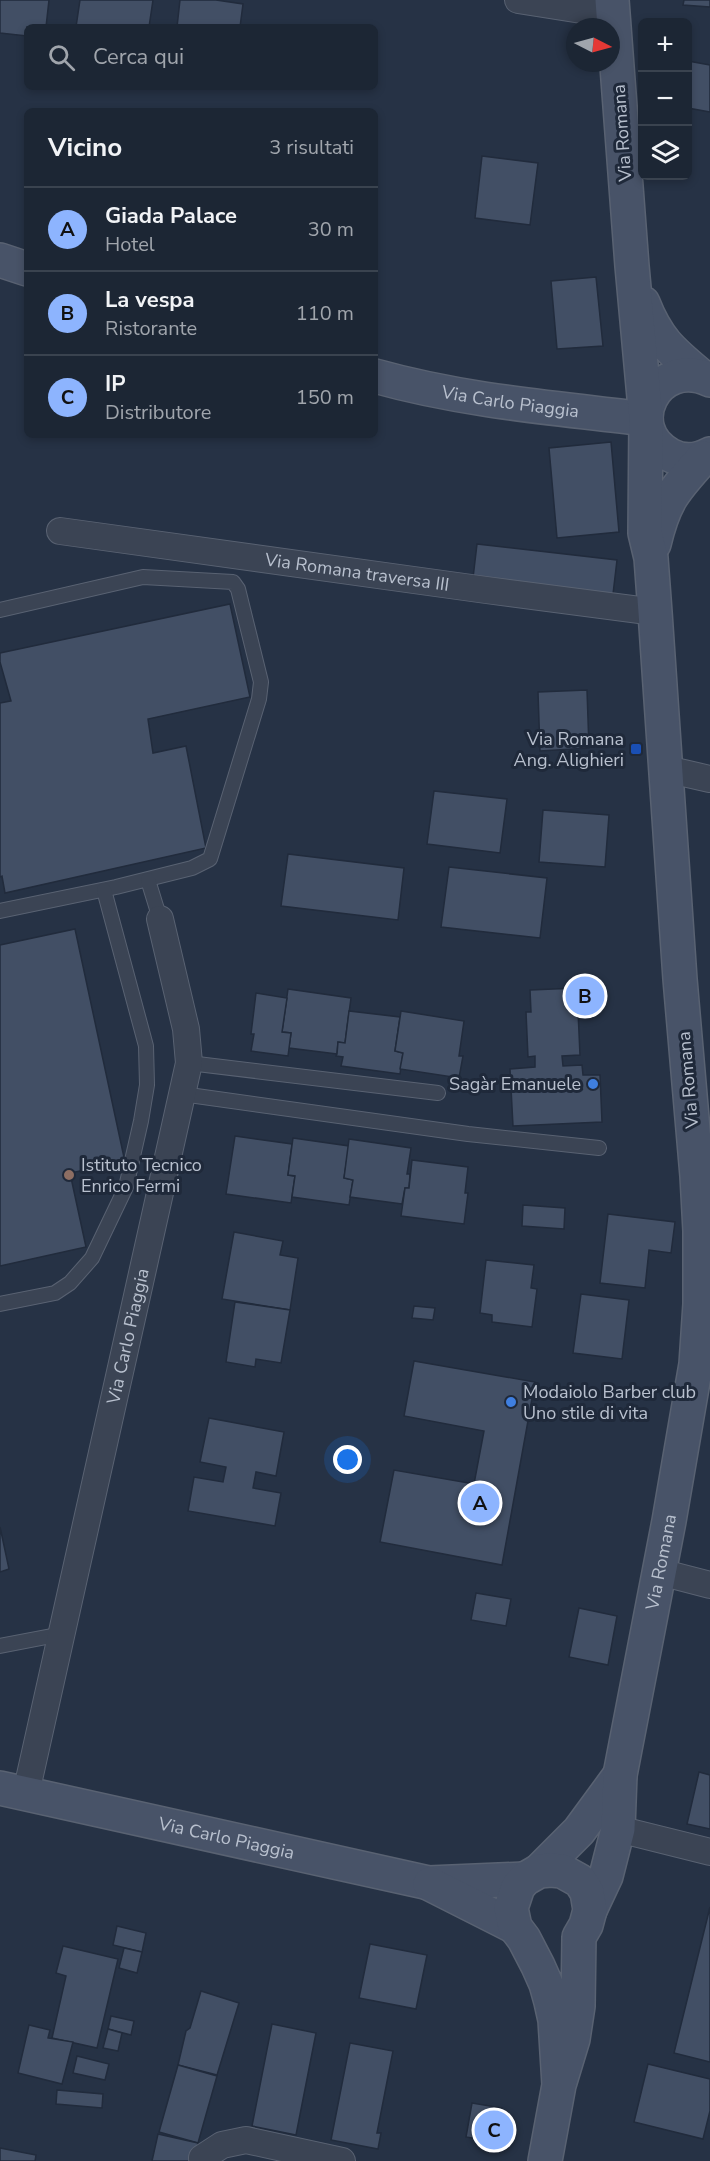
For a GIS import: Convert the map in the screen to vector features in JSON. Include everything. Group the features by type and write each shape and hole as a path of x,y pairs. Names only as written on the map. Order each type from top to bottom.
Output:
{"main road":[{"name":"Via Romana","path":"612,8 632,266 648,431 664,452 682,460 706,456"},
{"path":"0,260 24,268"},
{"name":"Via Romana","path":"632,266 642,301 658,336 672,352 705,378"},
{"name":"Via Romana","path":"584,1923 606,1876 618,1829 620,1775 703,1365 700,1231 651,558 645,533 644,515 646,419 651,397 665,381 682,375 705,378"},
{"name":"Via Carlo Piaggia","path":"378,377 440,393 476,399 646,419"},
{"name":"Via Romana","path":"651,558 666,504 682,480 706,456"},
{"name":"Via Romana","path":"559,2085 555,2020 551,2002 546,1984 519,1933 511,1908 514,1897 532,1875 579,1831 620,1775"},
{"name":"Via Carlo Piaggia","path":"13,1791 429,1883 519,1933"},
{"name":"Via Romana","path":"532,1875 562,1871 580,1881 587,1892 576,2017 570,2052 559,2085 545,2161"},
{"name":"Via Carlo Piaggia","path":"429,1883 532,1875"},
{"path":"519,1933 535,1945 562,1946 584,1923"}],"street":[{"path":"518,0 612,8"},
{"name":"Via Romana traversa III","path":"60,531 655,612"},
{"path":"666,769 710,779"},
{"name":"Via Carlo Piaggia","path":"13,1791 62,1634 189,1063 186,1029 159,919"},
{"path":"660,1572 710,1585"},
{"path":"618,1829 710,1852"},
{"path":"202,2158 222,2145 246,2140 342,2161"}],"lane":[{"path":"0,610 143,577 226,580 233,582 238,589 261,682 259,699 210,859 192,868 104,890 0,911"},
{"name":"Via Carlo Piaggia","path":"148,879 159,919"},
{"path":"0,1304 55,1293 70,1283 92,1258 126,1187 147,1085 146,1046 104,890"},
{"path":"189,1063 438,1093"},
{"path":"182,1094 468,1134 599,1148"},
{"path":"0,1646 62,1634"}],"building":[{"path":"0,0 49,0 46,24 24,24 24,36 0,33"},
{"path":"80,0 153,0 149,24 76,24"},
{"path":"180,0 216,0 243,4 240,24 177,24"},
{"path":"684,0 710,0 710,7 683,5"},
{"path":"692,62 710,65 710,112 692,109"},
{"path":"482,156 538,163 530,225 475,218"},
{"path":"596,277 603,346 557,349 551,281"},
{"path":"611,442 619,532 557,538 549,448"},
{"path":"477,544 617,560 613,594 473,578"},
{"path":"230,604 250,697 148,719 153,753 186,746 206,848 5,893 2,876 0,877 0,703 11,701 0,662 0,653"},
{"path":"587,690 589,748 540,751 538,692"},
{"path":"434,791 507,799 500,853 427,844"},
{"path":"543,810 609,815 605,867 539,862"},
{"path":"288,854 404,868 398,920 281,906"},
{"path":"449,867 547,878 540,938 441,927"},
{"path":"75,929 125,1162 70,1173 86,1247 0,1266 0,945"},
{"path":"577,988 580,1055 562,1056 563,1066 582,1065 583,1075 600,1075 602,1122 513,1126 510,1069 535,1067 535,1056 528,1057 526,1012 531,1012 530,990"},
{"path":"288,989 351,998 345,1043 338,1042 337,1054 289,1048 291,1033 282,1032"},
{"path":"256,993 287,998 282,1032 291,1033 288,1056 251,1051"},
{"path":"349,1011 400,1017 395,1051 403,1053 400,1074 341,1066 343,1057 336,1056 338,1042 345,1043"},
{"path":"401,1011 464,1021 459,1056 463,1056 459,1078 400,1069 403,1053 395,1051"},
{"path":"235,1136 292,1144 288,1175 295,1176 291,1203 226,1194"},
{"path":"293,1138 349,1146 344,1178 353,1180 349,1205 292,1197 295,1176 288,1175"},
{"path":"349,1139 411,1148 407,1174 410,1174 409,1188 405,1188 402,1204 350,1197 353,1180 344,1178"},
{"path":"412,1160 468,1167 465,1193 468,1193 464,1224 401,1216 405,1188 409,1188"},
{"path":"523,1205 565,1208 564,1229 522,1226"},
{"path":"608,1214 675,1222 671,1253 649,1250 645,1288 600,1283"},
{"path":"234,1232 283,1241 280,1255 298,1258 290,1310 222,1299"},
{"path":"486,1260 534,1265 531,1288 537,1289 532,1327 492,1322 492,1315 480,1313"},
{"path":"581,1294 629,1300 622,1359 573,1353"},
{"path":"235,1302 290,1310 281,1363 256,1359 255,1367 226,1362"},
{"path":"414,1306 435,1308 433,1320 412,1318"},
{"path":"414,1361 535,1382 502,1565 380,1542 394,1470 474,1484 484,1431 404,1416"},
{"path":"209,1418 284,1432 276,1476 256,1472 253,1488 281,1493 275,1526 188,1511 194,1477 223,1482 226,1467 200,1462"},
{"path":"0,1527 9,1569 0,1572"},
{"path":"476,1593 511,1599 506,1626 471,1620"},
{"path":"579,1608 617,1616 608,1665 569,1657"},
{"path":"699,1772 710,1775 710,1829 687,1824"},
{"path":"710,1907 710,2062 674,2053"},
{"path":"117,1926 146,1933 142,1952 113,1945"},
{"path":"370,1944 427,1955 416,2009 359,1998"},
{"path":"63,1946 118,1959 97,2048 52,2038 66,1976 56,1973"},
{"path":"124,1948 142,1952 137,1973 119,1968"},
{"path":"201,1991 239,2003 217,2075 178,2065 186,2031 190,2028"},
{"path":"111,2016 134,2021 131,2035 108,2029"},
{"path":"272,2024 316,2033 296,2135 252,2126"},
{"path":"29,2025 50,2030 48,2038 73,2042 62,2084 18,2073"},
{"path":"108,2029 122,2033 118,2051 103,2048"},
{"path":"350,2043 393,2051 377,2133 381,2133 378,2149 331,2140"},
{"path":"77,2056 109,2064 105,2080 73,2073"},
{"path":"648,2064 710,2079 710,2111 703,2139 634,2122"},
{"path":"178,2065 217,2076 198,2143 159,2132"},
{"path":"57,2090 103,2094 102,2108 56,2104"},
{"path":"472,2103 502,2108 495,2142 466,2137"},
{"path":"158,2134 198,2143 194,2161 152,2161"},
{"path":"0,2148 36,2155 35,2161 0,2161"}],"place":[{"name":"Via Romana Ang. Alighieri","path":"636,749"},
{"name":"La vespa","path":"585,996"},
{"name":"Sagàr Emanuele","path":"593,1084"},
{"name":"Istituto Tecnico Enrico Fermi","path":"69,1175"},
{"name":"Modaiolo Barber club Uno stile di vita","path":"511,1402"},
{"name":"Giada Palace","path":"480,1503"},
{"name":"IP","path":"494,2130"}]}
